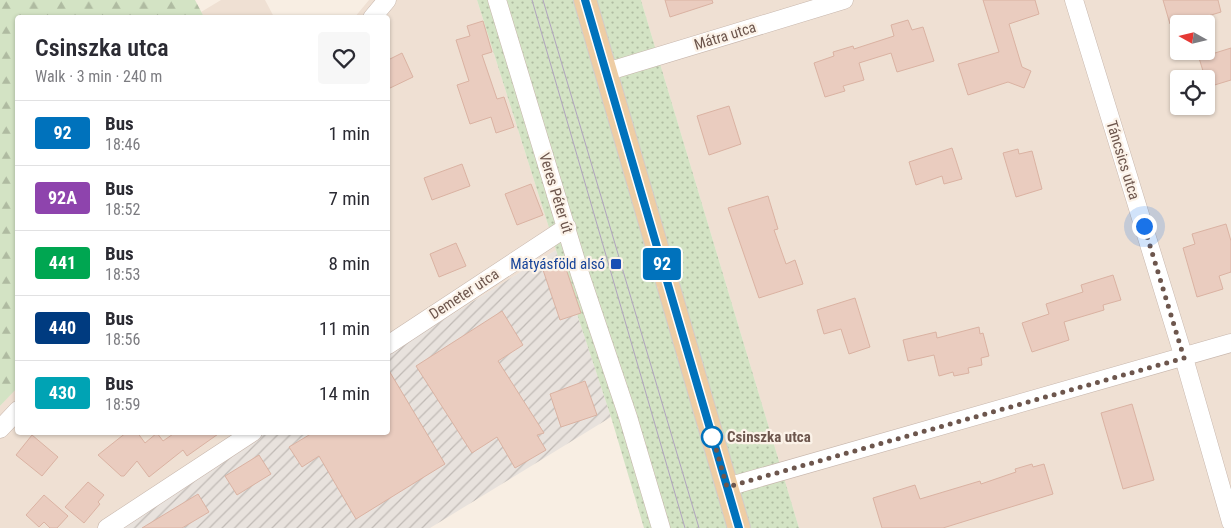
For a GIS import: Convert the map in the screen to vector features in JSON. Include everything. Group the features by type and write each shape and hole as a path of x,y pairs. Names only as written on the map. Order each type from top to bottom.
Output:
{"main road":[{"path":"585,0 739,528"}],"street":[{"path":"374,15 387,0"},
{"name":"Veres Péter út","path":"497,0 580,274 628,417 661,528"},
{"name":"Mátra utca","path":"606,72 815,4 844,0"},
{"name":"Táncsics utca","path":"1074,0 1184,358 1231,522"},
{"name":"Demeter utca","path":"390,343 566,227"},
{"path":"727,487 1184,358 1231,343"},
{"path":"0,429 15,413"},
{"path":"107,528 248,435"}],"shaded area":[{"path":"221,0 265,0 273,15 203,15 201,12"},
{"path":"369,0 477,0 556,250 390,353 390,15 356,15"},
{"path":"641,0 1231,0 1231,528 799,528"},
{"path":"556,250 611,417 430,528 108,528 259,435 390,435 390,353"},
{"path":"15,389 15,435 259,435 108,528 0,528 0,406"}],"green space":[{"path":"0,0 195,0 203,15 15,15 15,390 0,406"},
{"path":"477,0 641,0 799,528 644,528 611,417"}],"building":[{"path":"665,0 712,0 713,3 670,17"},
{"path":"983,0 1035,0 1039,14 1009,24 1022,67 1031,71 1024,88 1008,82 968,95 958,64 999,52"},
{"path":"1163,0 1218,0 1221,12 1211,15 1170,15 1170,24"},
{"path":"908,20 912,30 923,27 934,61 897,72 891,53 859,63 864,80 843,86 845,91 825,97 814,63 834,56 833,52 853,46 854,49 894,36 891,25"},
{"path":"483,21 492,52 482,55 497,99 504,97 514,127 496,133 491,117 470,124 457,85 469,81 456,40 470,36 467,26"},
{"path":"1231,48 1231,80 1215,85 1215,70 1203,70 1200,60 1215,60 1215,53"},
{"path":"402,53 413,77 390,88 390,59"},
{"path":"729,106 741,144 709,155 697,116"},
{"path":"952,148 962,179 944,184 942,176 916,185 909,162"},
{"path":"1018,149 1019,154 1032,151 1042,189 1016,197 1003,153"},
{"path":"462,164 470,186 432,200 424,178"},
{"path":"531,184 543,215 517,225 505,194"},
{"path":"768,196 778,229 774,230 786,264 795,260 803,284 759,298 728,208"},
{"path":"1226,224 1231,241 1231,272 1219,276 1223,289 1197,297 1183,248 1195,244 1192,234"},
{"path":"456,243 466,266 439,277 430,254"},
{"path":"563,260 581,313 560,320 542,267"},
{"path":"1113,275 1121,300 1103,305 1104,310 1064,322 1069,340 1032,352 1022,323 1049,314 1046,304 1083,292 1081,285"},
{"path":"855,298 870,347 849,354 841,329 824,334 817,310"},
{"path":"502,311 523,345 498,361 544,433 537,435 546,450 515,468 497,437 472,453 416,366"},
{"path":"979,327 980,334 983,333 989,356 981,358 982,365 968,368 969,373 954,376 953,372 939,376 934,355 908,361 903,340 936,332 937,338"},
{"path":"390,372 445,464 356,519 319,456 302,467 289,447 309,435 390,435"},
{"path":"585,381 597,415 561,427 550,394"},
{"path":"1132,404 1154,480 1123,489 1101,413"},
{"path":"32,435 58,457 42,476 16,455"},
{"path":"123,435 139,435 145,443 155,435 158,435 163,441 172,435 217,435 187,456 183,450 149,477 137,461 124,476 121,476 98,455"},
{"path":"259,455 271,474 237,495 225,476"},
{"path":"1032,464 1033,467 1044,464 1053,494 943,528 882,528 873,498 915,485 920,499 980,481 981,484 1016,472 1015,469"},
{"path":"88,482 104,495 98,502 100,504 84,523 65,507"},
{"path":"198,494 209,512 182,528 142,528"},
{"path":"44,495 68,516 57,528 50,528 44,522 39,527 26,515"}],"tram line":[{"path":"532,0 685,528"},
{"path":"543,0 699,528"}],"bus line":[{"name":"92","path":"585,0 739,528"}],"place":[{"name":"Mátyásföld alsó","path":"616,264"},
{"name":"Csinszka utca","path":"712,437"}],"route":[{"path":"712,437 712,435 727,487 1184,358 1144,226"}]}
